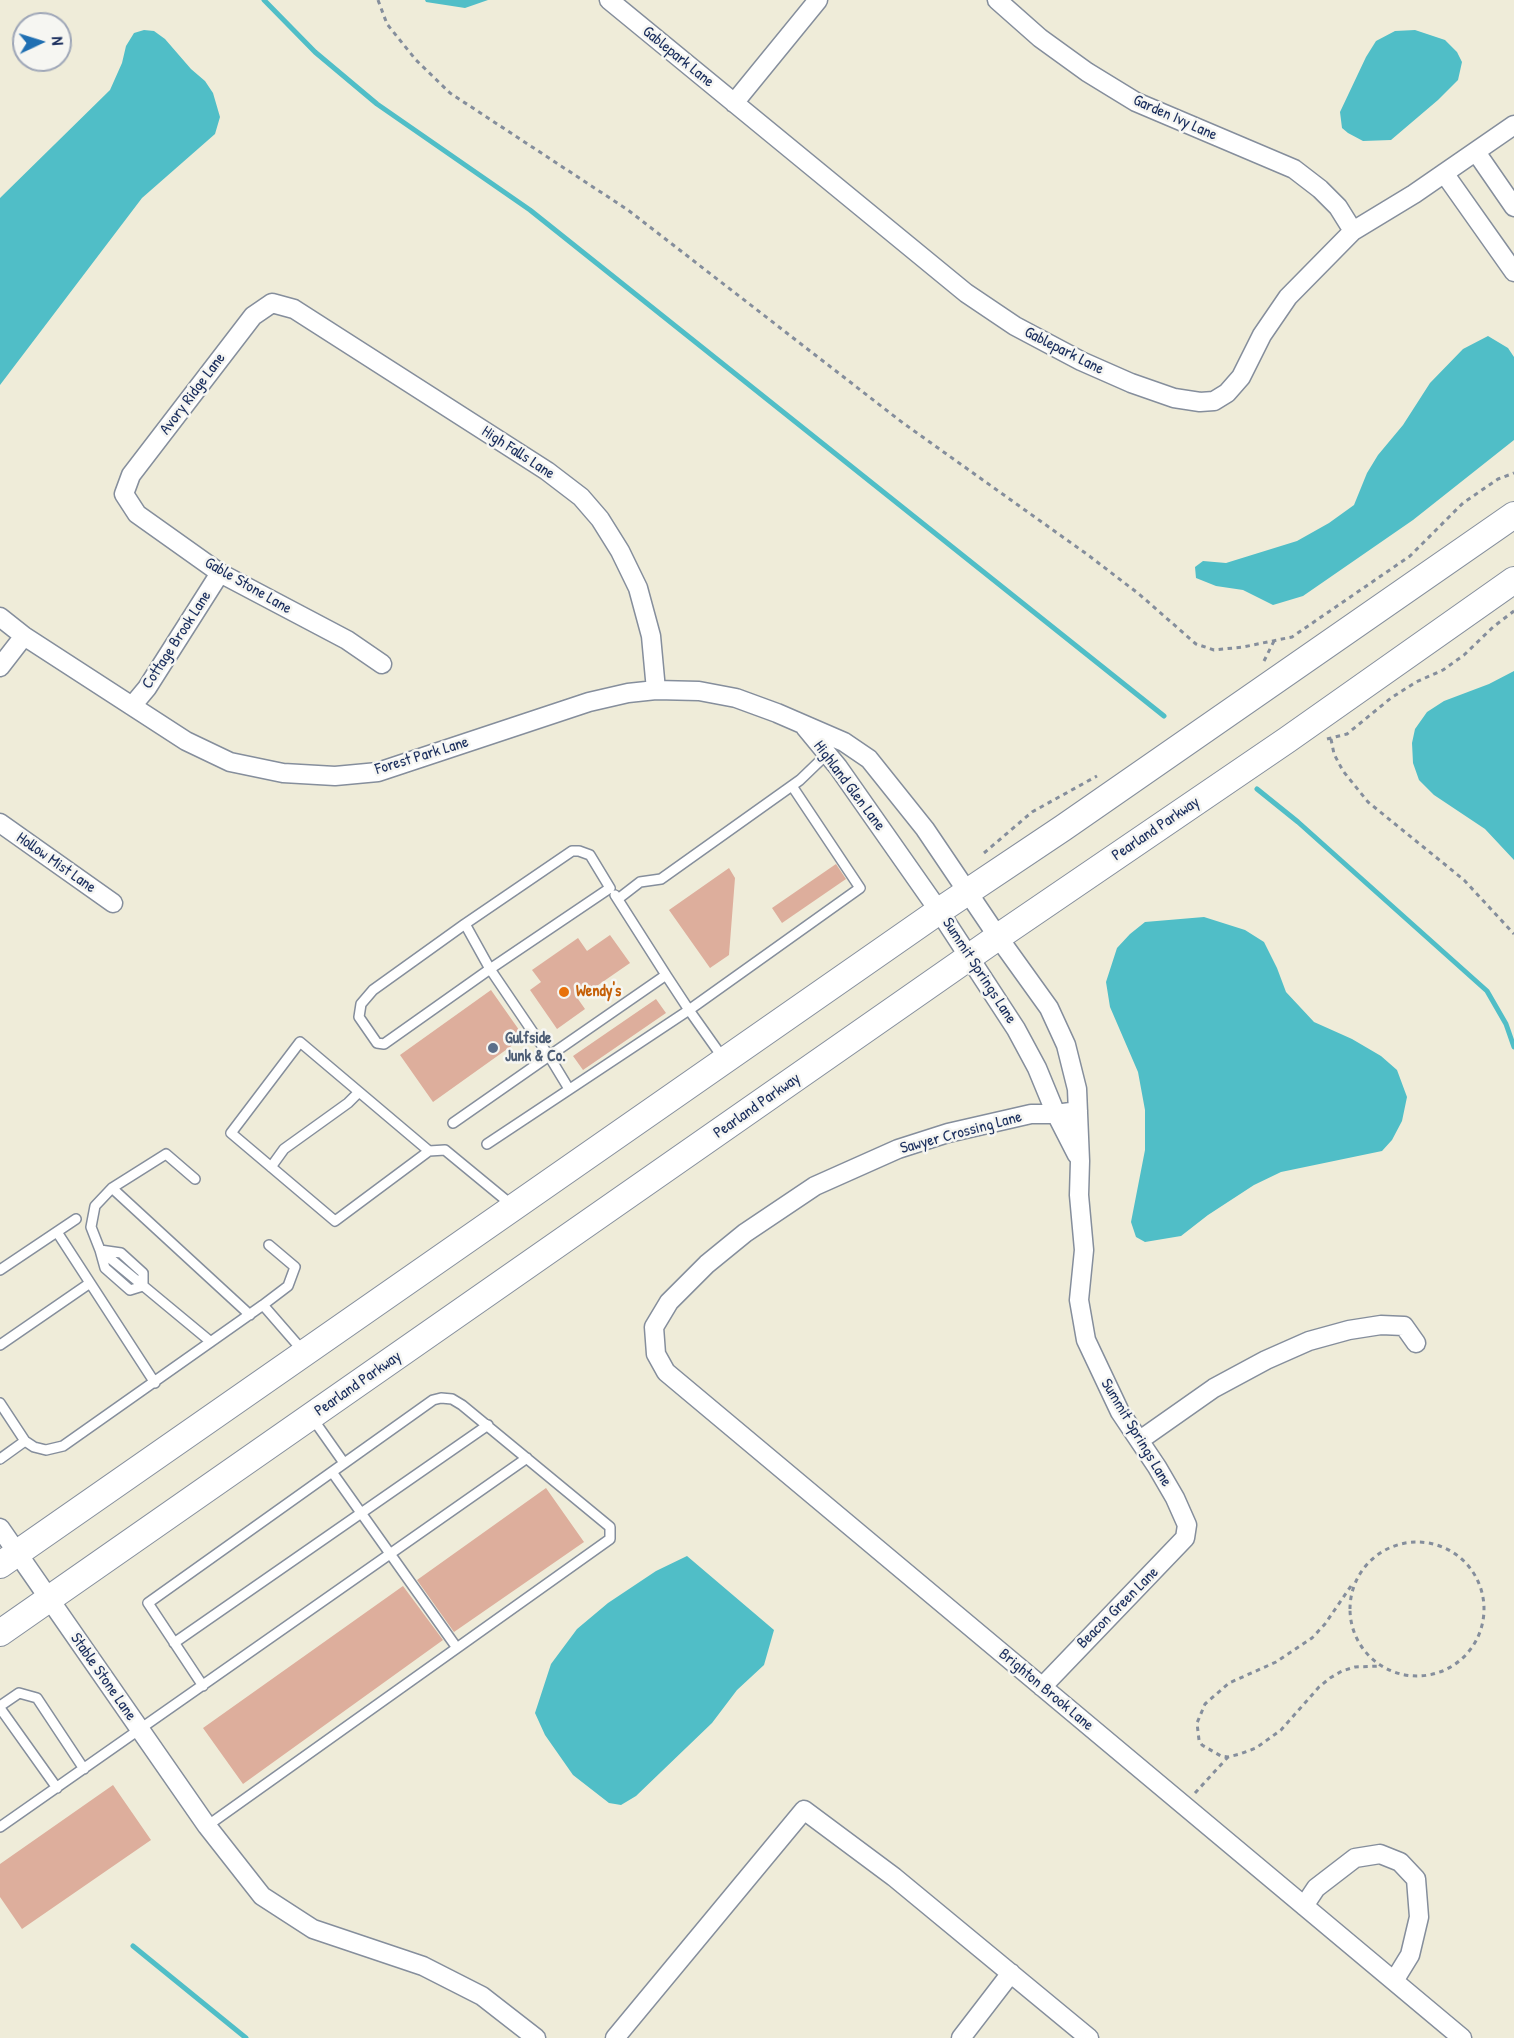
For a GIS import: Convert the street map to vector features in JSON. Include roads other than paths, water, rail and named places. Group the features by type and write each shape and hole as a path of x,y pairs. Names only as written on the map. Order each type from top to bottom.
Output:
{"main road":[{"path":"9,1559 939,911 962,883 1082,814 1514,515"},
{"name":"Pearland Parkway","path":"0,1633 1514,580"}],"street":[{"name":"Gablepark Lane","path":"609,0 966,293 1015,326 1082,362 1174,398 1200,402 1214,400 1227,393 1241,377 1262,335 1288,297 1353,231 1476,152 1514,124"},
{"path":"734,103 818,0"},
{"name":"Garden Ivy Lane","path":"997,0 1040,38 1087,72 1136,102 1294,170 1320,189 1338,207 1353,231"},
{"path":"1476,152 1514,207"},
{"path":"1444,173 1514,272"},
{"name":"Avory Ridge Lane","path":"124,494 131,475 253,316 272,303"},
{"name":"High Falls Lane","path":"272,303 294,309 547,471 581,497 605,527 638,588 651,636 656,690"},
{"name":"Gable Stone Lane","path":"124,494 137,514 220,573 347,640 382,664"},
{"name":"Cottage Brook Lane","path":"132,706 147,688 220,573"},
{"name":"Forest Park Lane","path":"0,617 24,636 186,741 230,762 283,773 334,776 378,772 589,702 628,693 656,690 699,691 736,698 804,726"},
{"path":"0,667 24,636"},
{"name":"Highland Glen Lane","path":"804,726 844,742 869,759 925,829 998,937"},
{"name":"Highland Glen Lane","path":"804,726 827,754 939,911"},
{"name":"Hollow Mist Lane","path":"0,823 113,903"},
{"name":"Summit Springs Lane","path":"939,911 1016,1029 1080,1161"},
{"name":"Summit Springs Lane","path":"998,937 1049,1008 1066,1045 1077,1089 1079,1196 1084,1250 1079,1300 1086,1340 1120,1412 1175,1498 1187,1525"},
{"name":"Sawyer Crossing Lane","path":"654,1328 669,1302 708,1264 745,1233 815,1186 898,1149 948,1132 1031,1114 1078,1112"},
{"path":"1140,1440 1214,1388 1266,1360 1309,1341 1349,1329 1381,1325 1404,1326 1416,1343"},
{"name":"Brighton Brook Lane","path":"654,1328 656,1354 666,1372 1462,2038"},
{"name":"Beacon Green Lane","path":"1042,1687 1185,1539 1187,1525"},
{"name":"Stable Stone Lane","path":"0,1528 9,1559 48,1599 207,1826 261,1896 313,1929 423,1966 482,1996 536,2038"},
{"path":"615,2038 804,1810 894,1877 1089,2038"},
{"path":"1304,1906 1316,1888 1355,1858 1380,1854 1400,1862 1416,1879 1419,1917 1410,1955 1394,1981"},
{"path":"961,2038 1011,1973"}],"lane":[{"path":"618,899 640,882 661,879 792,786 827,754"},
{"path":"487,1144 688,1010 860,888 792,786"},
{"path":"610,888 384,1044 377,1043 359,1017 361,1004 373,990 572,851 579,851 590,855 688,1010 724,1060"},
{"path":"465,924 490,969 569,1089"},
{"path":"453,1123 666,975"},
{"path":"429,1151 300,1042 231,1133 335,1221 429,1151 445,1150 514,1206"},
{"path":"271,1167 284,1149 348,1103 359,1092"},
{"path":"195,1179 166,1154 112,1188 95,1206 91,1227 100,1250 212,1342"},
{"path":"112,1188 250,1315"},
{"path":"0,1270 76,1219"},
{"path":"57,1232 154,1383"},
{"path":"0,1403 26,1441 34,1447 46,1450 63,1446 288,1286 295,1268 269,1245"},
{"path":"0,1345 90,1283"},
{"path":"264,1305 304,1353"},
{"path":"203,1686 148,1603 432,1400 452,1399 462,1405 610,1527 610,1539 207,1826"},
{"path":"311,1416 344,1464"},
{"path":"174,1643 488,1425"},
{"path":"0,1459 26,1441"},
{"path":"0,1814 3,1825 527,1458"},
{"path":"332,1472 457,1648"},
{"path":"57,1788 0,1707 19,1693 37,1698 84,1769"}],"water":[{"path":"425,0 488,0 465,8"},
{"path":"144,30 154,31 165,39 191,69 205,81 213,93 220,117 215,134 142,198 0,385 0,198 110,90 122,63 126,46 134,33"},
{"path":"1415,30 1445,40 1457,52 1462,62 1458,80 1391,140 1363,141 1348,133 1342,128 1340,112 1376,41 1395,31"},
{"path":"1488,336 1508,348 1514,357 1514,440 1413,520 1303,596 1273,605 1243,590 1216,586 1196,578 1195,567 1203,561 1226,563 1297,541 1329,523 1354,505 1367,473 1378,455 1403,425 1430,383 1463,349"},
{"path":"1514,671 1514,860 1485,829 1434,795 1419,780 1413,763 1412,743 1415,729 1427,712 1444,701 1489,684"},
{"path":"1204,917 1245,930 1264,942 1286,992 1314,1022 1352,1039 1381,1056 1397,1070 1407,1097 1402,1121 1392,1140 1382,1151 1281,1172 1254,1185 1181,1236 1145,1242 1136,1237 1131,1222 1145,1150 1145,1110 1138,1072 1110,1007 1106,982 1117,948 1145,922"},
{"path":"687,1556 774,1630 764,1665 737,1690 712,1723 636,1796 621,1805 609,1803 573,1775 545,1735 535,1713 551,1664 577,1629 608,1603 656,1571"}],"waterway":[{"path":"264,0 315,52 377,104 530,210 1164,716"},
{"path":"1257,789 1298,822 1487,991 1506,1024 1514,1047"},
{"path":"133,1946 246,2038"}],"place":[{"name":"Wendy's","path":"564,992"},
{"name":"Gulfside Junk & Co.","path":"493,1048"}]}
